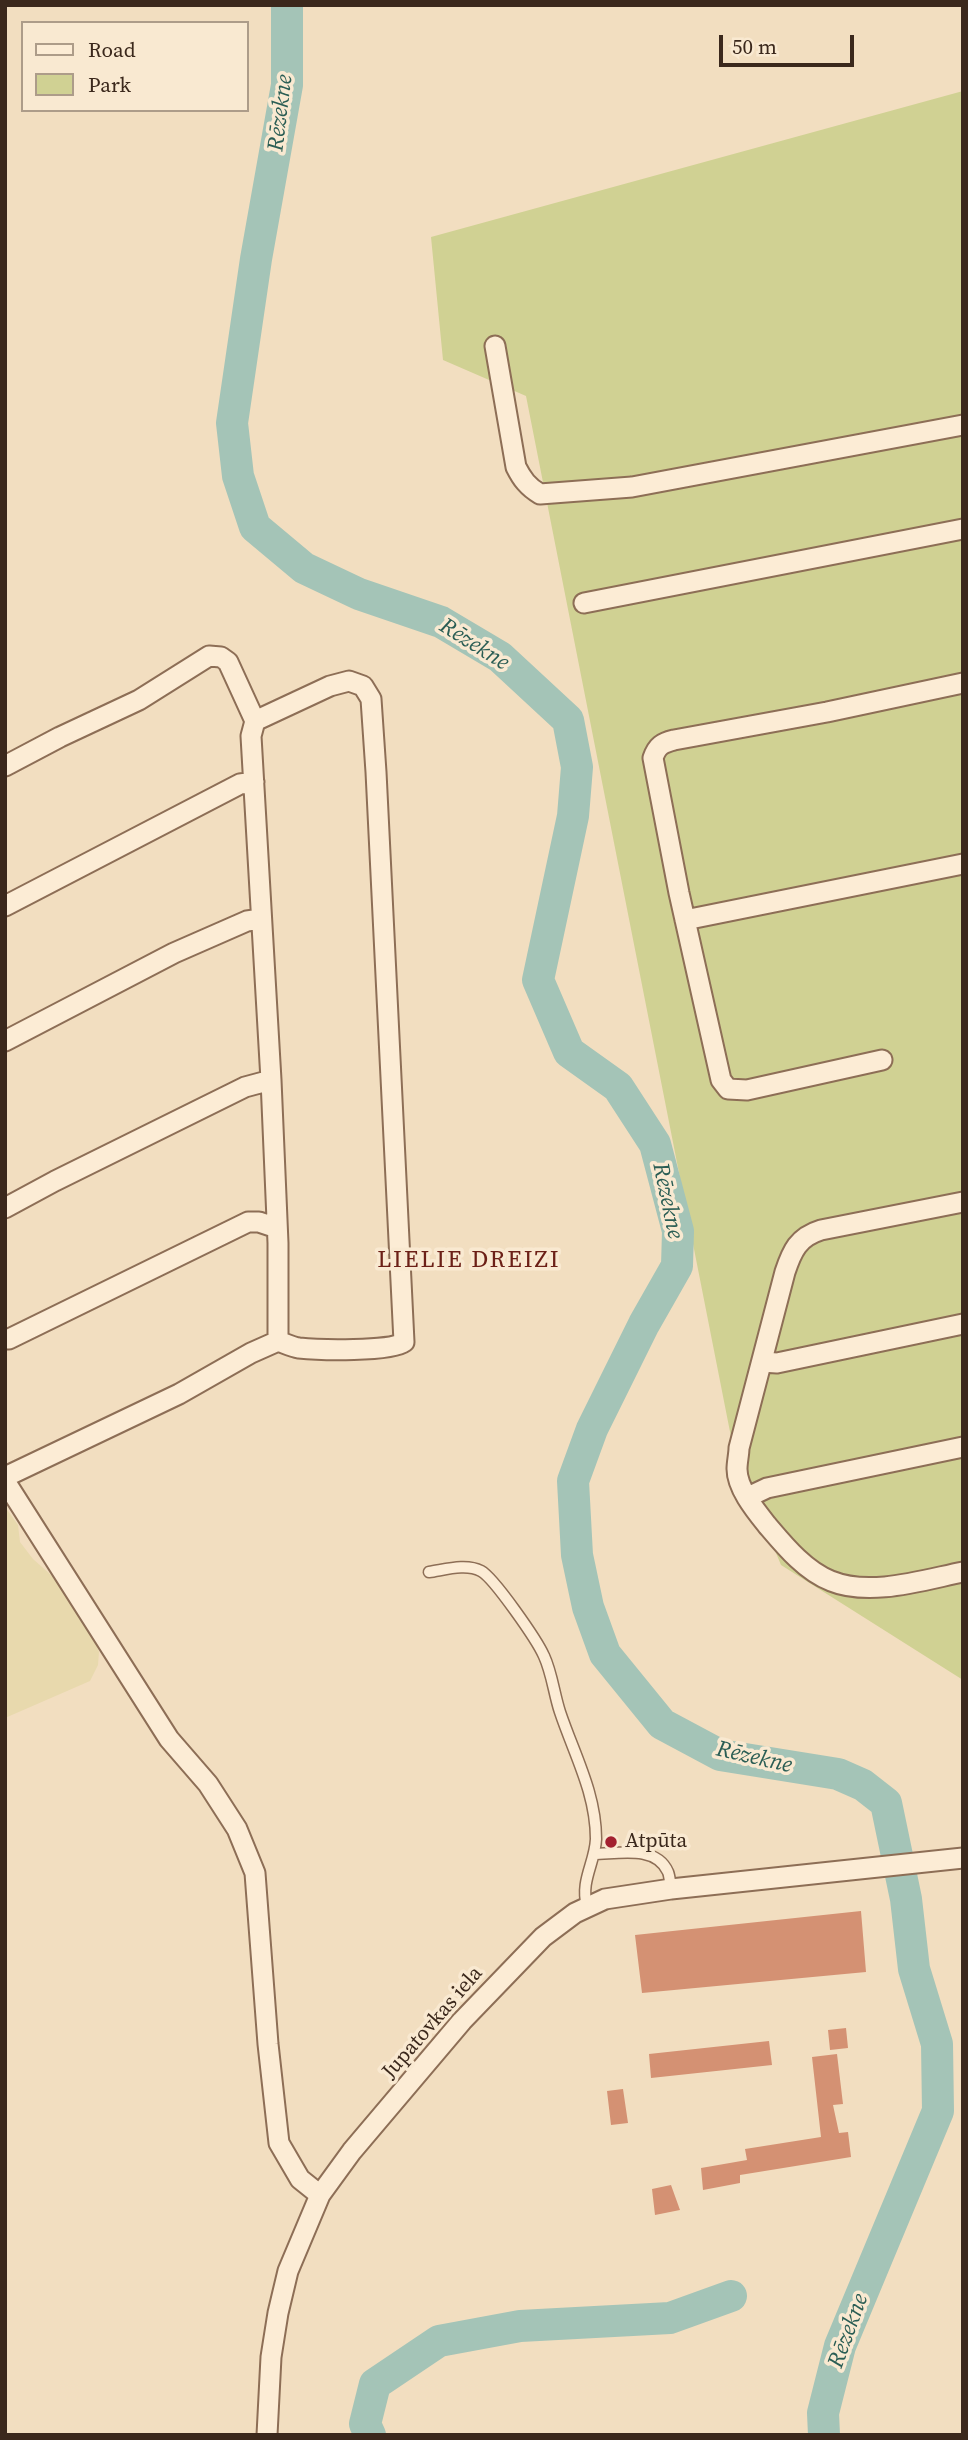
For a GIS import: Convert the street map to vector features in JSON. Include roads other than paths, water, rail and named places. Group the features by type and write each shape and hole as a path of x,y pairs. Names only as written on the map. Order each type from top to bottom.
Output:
{"street":[{"path":"495,346 516,467 523,480 540,494 632,487 963,425"},
{"path":"584,603 963,529"},
{"path":"5,766 139,700 209,656 221,657 228,662 255,721 251,736 271,1080 278,1341"},
{"path":"255,721 330,686 349,681 363,686 371,699 404,1342 399,1346 368,1349 297,1348 278,1341 250,1353 179,1394 5,1479 169,1739 208,1784 237,1829 255,1873 268,2044 279,2143 300,2179 320,2195"},
{"path":"882,1060 747,1090 728,1089 721,1080 685,920 653,758 662,743 963,683"},
{"path":"5,906 240,784 254,782"},
{"path":"685,920 963,864"},
{"path":"5,1041 174,953 247,921 261,919"},
{"path":"5,1208 245,1087 271,1080"},
{"path":"963,1202 821,1230 809,1233 799,1241 792,1250 785,1272 739,1448 737,1471 755,1510 783,1544 809,1567 831,1581 872,1587 898,1585 963,1572"},
{"path":"9,1339 248,1222 259,1222 277,1228"},
{"path":"762,1362 777,1363 963,1324"},
{"path":"748,1497 767,1488 963,1447"},
{"name":"Jupatovkas iela","path":"267,2435 271,2357 278,2313 288,2271 320,2195 352,2151 462,2021 543,1937 587,1906 605,1899 671,1889 961,1858"}],"lane":[{"path":"429,1572 461,1567 478,1569 492,1578 544,1656 559,1710 589,1785 596,1839 594,1854 584,1882 587,1906"},
{"path":"594,1854 625,1851 644,1854 660,1861 668,1872 671,1889"}],"waterway":[{"name":"Rēzekne","path":"287,5 287,85 256,259 232,423 238,476 255,527 304,568 359,594 441,622 500,657 568,720 577,767 573,816 538,980 569,1052 618,1087 655,1144 678,1231 677,1266 644,1324 592,1429 573,1481 577,1555 588,1607 605,1654 662,1724 720,1755 838,1774 863,1785 886,1803 906,1899 914,1969 937,2044 938,2111 840,2346 823,2413 824,2435"},
{"path":"370,2435 365,2424 375,2384 439,2341 520,2326 670,2318 731,2296"}],"place":[{"name":"Atpūta","path":"611,1842"}],"district":[{"name":"LIELIE DREIZI","path":"469,1261"}]}
